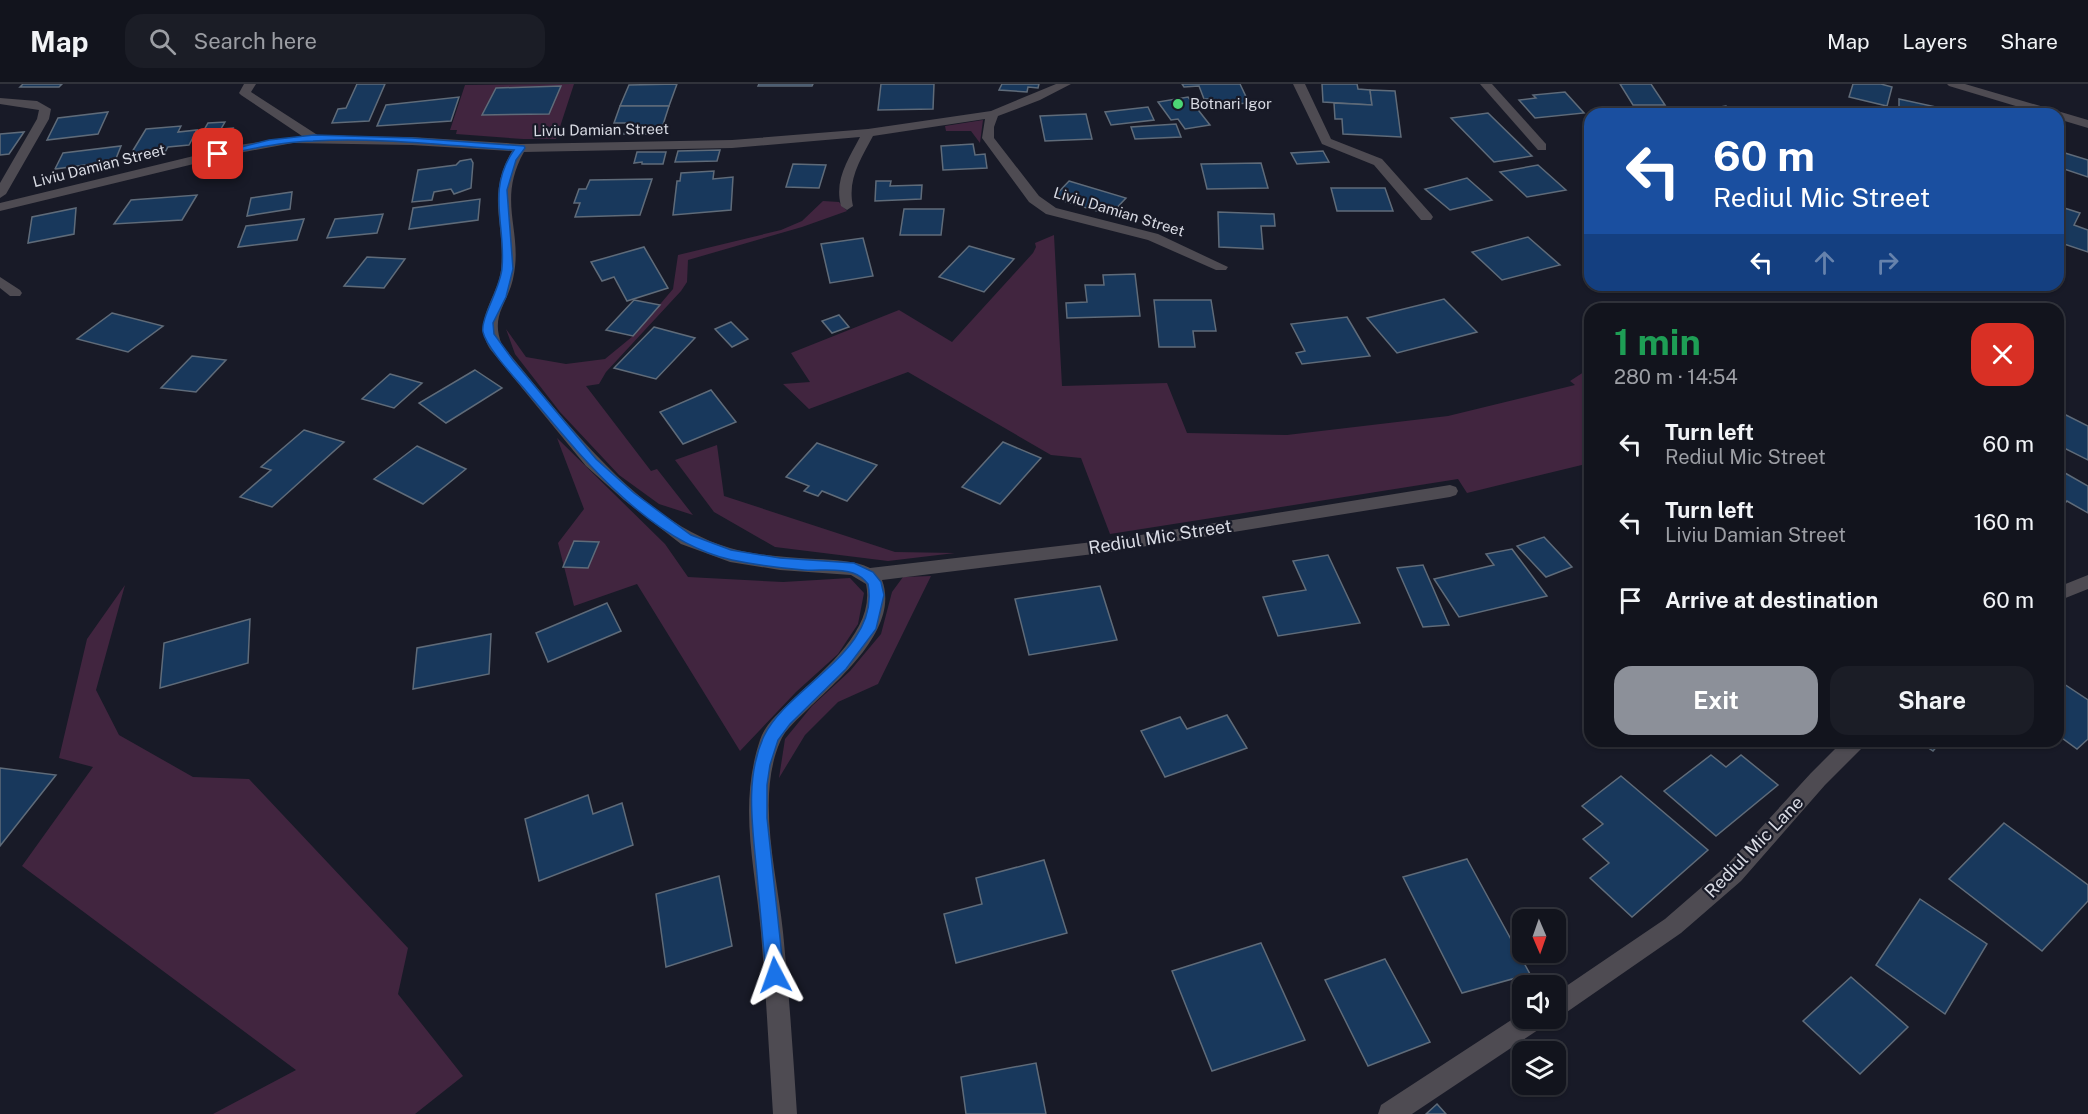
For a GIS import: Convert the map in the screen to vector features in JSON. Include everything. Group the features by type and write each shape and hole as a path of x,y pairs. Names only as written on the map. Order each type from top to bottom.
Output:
{"street":[{"path":"250,84 245,93 314,138"},
{"name":"Liviu Damian Street","path":"0,207 269,142 314,138 520,148 732,144 868,133 993,114 1065,84"},
{"path":"1299,84 1326,141 1333,146 1364,155 1378,162 1426,217"},
{"path":"1486,84 1542,147"},
{"path":"1953,84 2033,108"},
{"path":"0,101 37,105 45,109 43,119 0,194"},
{"name":"Liviu Damian Street","path":"993,114 988,127 988,138 1034,199 1051,211 1153,237 1221,267"},
{"path":"2064,117 2088,124"},
{"path":"847,206 842,194 843,182 868,133"},
{"name":"Rediul Mic Street","path":"520,148 512,160 502,190 508,269 501,297 488,323 489,334 502,354 592,462 630,496 687,538 730,555 780,563 854,568 868,575 1110,546 1450,491"},
{"path":"0,281 15,293"},
{"path":"785,1114 772,932 759,818 759,785 771,737 785,719 841,665 871,625 877,595 874,582 868,575"},
{"path":"2064,592 2088,582"},
{"name":"Rediul Mic Lane","path":"1566,999 1673,926 1733,874 1818,779 1850,747"},
{"path":"1390,1114 1519,1029"}],"shaded area":[{"path":"574,84 556,139 456,134 457,130 450,130 465,85"},
{"path":"983,120 980,143 971,131 946,131 945,126"},
{"path":"823,201 839,202 847,211 802,227 688,260 687,282 681,291 606,372 599,384 586,386 651,471 657,469 693,515 659,504 619,475 560,412 515,354 506,329 526,357 566,364 605,359 633,336 673,289 678,255 781,230 802,221"},
{"path":"1054,235 1062,386 1167,383 1187,433 1287,435 1448,416 1575,385 1570,381 1584,372 1584,464 1467,493 1458,479 1110,534 1081,458 1051,455 908,372 809,409 783,384 810,382 791,353 899,310 952,342 1033,253 1035,243"},
{"path":"557,438 665,544 688,577 783,582 850,578 864,593 858,624 838,654 796,692 740,751 637,584 574,606 558,543 584,509"},
{"path":"717,445 724,496 895,552 955,553 888,561 775,547 714,512 675,460"},
{"path":"931,576 878,684 838,702 805,735 779,778 785,739 812,706 850,671 881,634 892,592 903,577"},
{"path":"125,585 96,690 119,735 193,777 249,779 408,948 398,994 463,1076 415,1114 213,1114 296,1070 22,866 93,767 59,758 87,639"}],"building":[{"path":"23,84 62,84 59,87 20,87"},
{"path":"357,84 385,84 369,121 332,123 338,109 346,108"},
{"path":"677,84 669,106 620,106 629,85"},
{"path":"759,84 813,84 812,86 758,86"},
{"path":"881,84 934,84 933,109 878,110"},
{"path":"1002,84 1039,84 1038,88 1028,87 1027,92 999,90"},
{"path":"1182,84 1240,84 1249,103 1216,105 1213,99 1204,99 1199,86 1184,87"},
{"path":"1322,84 1357,84 1358,89 1370,90 1372,105 1323,102"},
{"path":"1620,84 1651,84 1665,105 1633,105"},
{"path":"1853,84 1881,84 1892,87 1887,106 1849,97"},
{"path":"561,86 549,114 482,115 496,88"},
{"path":"1370,90 1395,91 1401,137 1343,134 1342,119 1335,119 1334,103 1372,105"},
{"path":"1565,92 1584,113 1535,118 1519,100 1536,98 1533,95"},
{"path":"459,97 451,121 377,126 386,105"},
{"path":"1188,97 1210,125 1185,129 1178,119 1171,120 1158,102"},
{"path":"1899,99 1941,108 1899,108"},
{"path":"620,106 669,106 660,134 624,134 628,123 614,123"},
{"path":"1148,107 1154,120 1111,125 1105,112"},
{"path":"108,112 98,134 47,140 58,118"},
{"path":"1488,113 1532,156 1494,162 1451,118"},
{"path":"1086,114 1092,139 1045,141 1040,116"},
{"path":"225,122 221,129 233,128 225,142 196,144 208,123"},
{"path":"1176,124 1181,137 1135,139 1131,127"},
{"path":"181,126 178,132 197,130 189,145 168,147 164,154 129,157 146,129"},
{"path":"24,132 9,154 0,155 0,134"},
{"path":"973,144 975,155 985,154 987,168 943,170 941,146"},
{"path":"121,146 115,161 55,169 63,153"},
{"path":"720,150 717,161 675,162 678,151"},
{"path":"1323,151 1329,162 1297,164 1291,153"},
{"path":"637,152 666,152 663,164 642,164 642,162 634,163"},
{"path":"2064,154 2088,160 2088,177 2064,169"},
{"path":"471,159 473,163 471,188 454,194 451,189 434,192 432,200 412,202 418,170 456,165 460,161"},
{"path":"1261,163 1268,188 1207,189 1201,164"},
{"path":"793,164 826,165 819,188 786,187"},
{"path":"1538,165 1566,190 1527,197 1500,172"},
{"path":"714,171 713,179 733,177 731,210 673,215 677,181 680,181 681,173"},
{"path":"1467,178 1492,200 1450,210 1425,189"},
{"path":"652,179 640,215 575,217 580,203 574,203 579,189 586,189 590,180"},
{"path":"876,181 891,181 890,186 922,185 921,199 875,201"},
{"path":"1069,181 1126,198 1110,215 1053,198"},
{"path":"1331,188 1385,188 1393,211 1337,211"},
{"path":"292,192 290,209 247,216 251,198"},
{"path":"197,195 182,220 114,224 131,200"},
{"path":"480,199 478,220 409,229 413,208"},
{"path":"76,208 74,234 28,243 32,217"},
{"path":"2064,208 2080,213 2074,225 2088,230 2088,252 2064,244"},
{"path":"904,209 944,209 941,235 900,235"},
{"path":"1218,212 1274,214 1275,226 1261,226 1263,249 1219,247"},
{"path":"383,214 377,233 327,238 335,219"},
{"path":"304,219 297,240 238,247 246,226"},
{"path":"1528,237 1560,265 1502,280 1472,252"},
{"path":"863,238 873,276 830,283 821,244"},
{"path":"969,246 1014,259 984,292 939,277"},
{"path":"644,247 668,288 627,301 614,277 602,281 591,262"},
{"path":"367,257 405,259 384,288 344,286"},
{"path":"1135,274 1140,316 1067,318 1066,303 1087,302 1085,285 1104,285 1103,275"},
{"path":"1444,299 1477,332 1397,353 1367,318"},
{"path":"634,300 660,305 633,336 606,330"},
{"path":"1154,300 1211,300 1216,331 1193,331 1195,347 1159,347"},
{"path":"112,313 163,326 128,352 77,339"},
{"path":"839,315 849,327 832,333 822,321"},
{"path":"1347,317 1370,356 1302,364 1296,353 1305,351 1291,324"},
{"path":"731,322 748,339 732,347 715,329"},
{"path":"654,327 695,338 656,379 614,368"},
{"path":"192,356 226,360 196,392 161,388"},
{"path":"475,370 502,388 446,423 419,403"},
{"path":"390,374 422,383 394,408 362,399"},
{"path":"711,390 736,422 683,444 660,412"},
{"path":"2064,414 2088,426 2088,460 2064,448"},
{"path":"304,430 344,442 272,507 240,497 271,470 261,467"},
{"path":"1003,442 1041,458 1000,504 962,487"},
{"path":"817,443 877,465 847,501 822,491 818,496 804,491 809,486 786,477"},
{"path":"417,446 466,469 423,504 374,479"},
{"path":"2064,474 2088,486 2088,513 2067,501 2064,504"},
{"path":"1544,537 1572,567 1546,577 1517,546"},
{"path":"574,541 599,542 588,568 563,567"},
{"path":"1512,549 1547,596 1459,617 1434,579 1494,565 1486,554"},
{"path":"1328,555 1360,623 1278,636 1263,597 1306,590 1293,561"},
{"path":"1423,565 1449,625 1423,627 1397,568"},
{"path":"1100,586 1117,640 1029,655 1015,599"},
{"path":"607,603 621,631 548,662 536,633"},
{"path":"250,619 248,663 160,688 164,643"},
{"path":"491,634 489,674 413,689 417,648"},
{"path":"2064,684 2088,700 2088,739 2077,749 2064,739"},
{"path":"1227,715 1247,748 1165,777 1141,731 1180,717 1187,729"},
{"path":"1711,755 1726,767 1741,755 1778,785 1716,836 1664,791"},
{"path":"0,768 56,775 0,846"},
{"path":"1621,776 1708,850 1632,917 1590,878 1609,863 1583,839 1603,824 1582,806"},
{"path":"588,795 593,814 622,803 633,845 539,881 525,819"},
{"path":"2004,823 2088,885 2088,901 2042,951 1949,879"},
{"path":"1467,859 1512,941 1512,963 1524,963 1530,974 1512,975 1512,979 1462,993 1403,877"},
{"path":"1044,860 1067,933 956,963 944,914 982,904 976,878"},
{"path":"719,876 732,946 666,967 656,894"},
{"path":"1920,899 1987,944 1945,1014 1876,965"},
{"path":"1261,943 1305,1040 1212,1071 1172,971"},
{"path":"1385,959 1430,1042 1368,1066 1325,980"},
{"path":"1851,977 1908,1027 1860,1074 1803,1021"},
{"path":"1036,1063 1046,1114 966,1114 961,1077"},
{"path":"1437,1104 1446,1114 1426,1114"}],"place":[{"name":"Botnari Igor","path":"1178,104"}],"route":[{"path":"218,154 269,142 314,138 520,148 512,160 502,190 502,219 508,269 501,297 488,323 489,334 495,346 508,363 592,462 630,496 687,538 730,555 780,563 854,568 868,575 874,582 877,595 871,625 841,665 785,719 771,737 766,749 759,785 759,818 775,975"}]}
